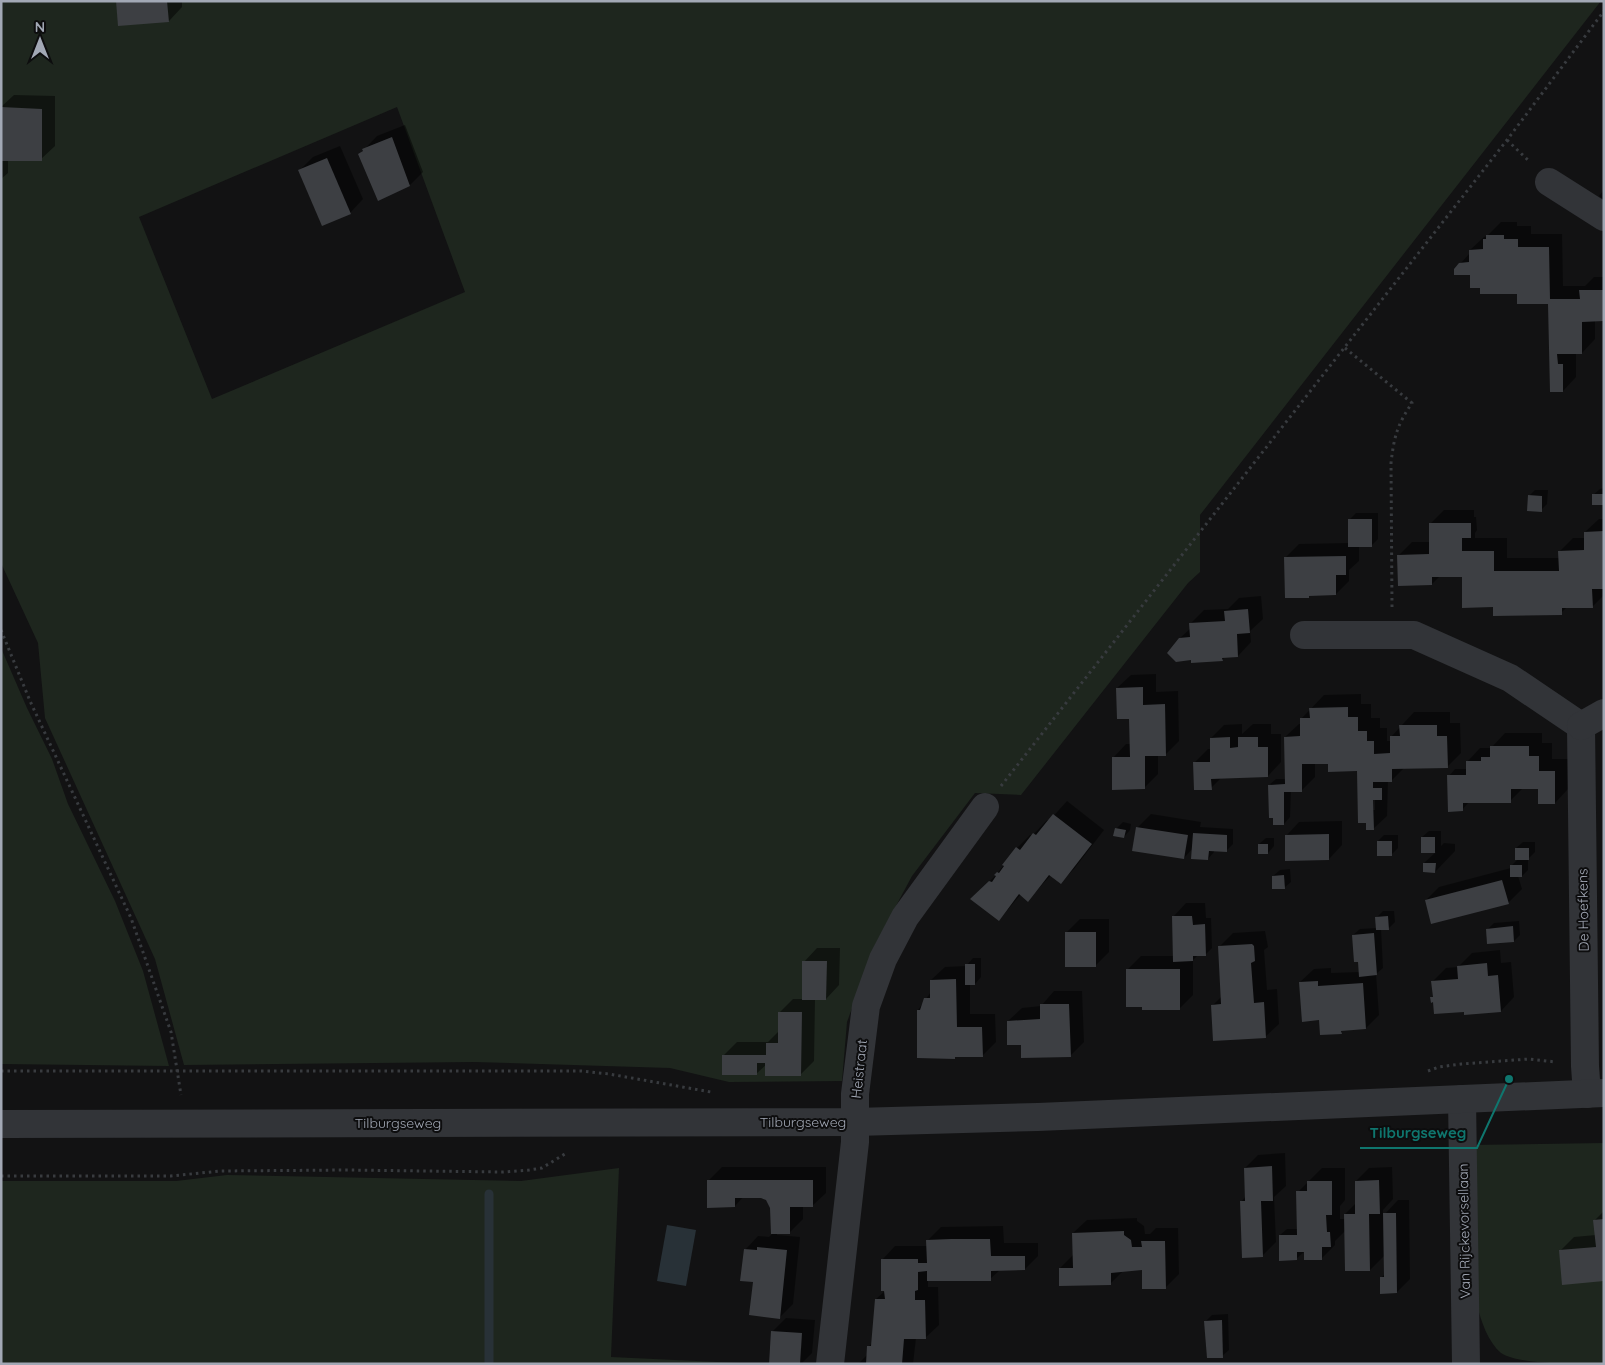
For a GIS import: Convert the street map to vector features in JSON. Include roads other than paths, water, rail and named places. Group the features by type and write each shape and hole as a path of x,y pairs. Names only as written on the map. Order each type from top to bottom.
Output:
{"street":[{"path":"1549,182 1604,217"},
{"name":"De Hoefkens","path":"1304,635 1414,635 1510,678 1593,719 1585,1066 1596,1094"},
{"name":"Heistraat","path":"830,1364 855,1142 855,1094 866,1006 883,960 905,917 985,807"},
{"name":"Tilburgseweg","path":"1,1124 855,1122 1038,1117 1596,1094"},
{"name":"Van Rijckevorsellaan","path":"1462,1099 1466,1364"}],"waterway":[{"path":"489,1194 489,1364"}],"place":[{"name":"Tilburgseweg","path":"1509,1079"}]}
